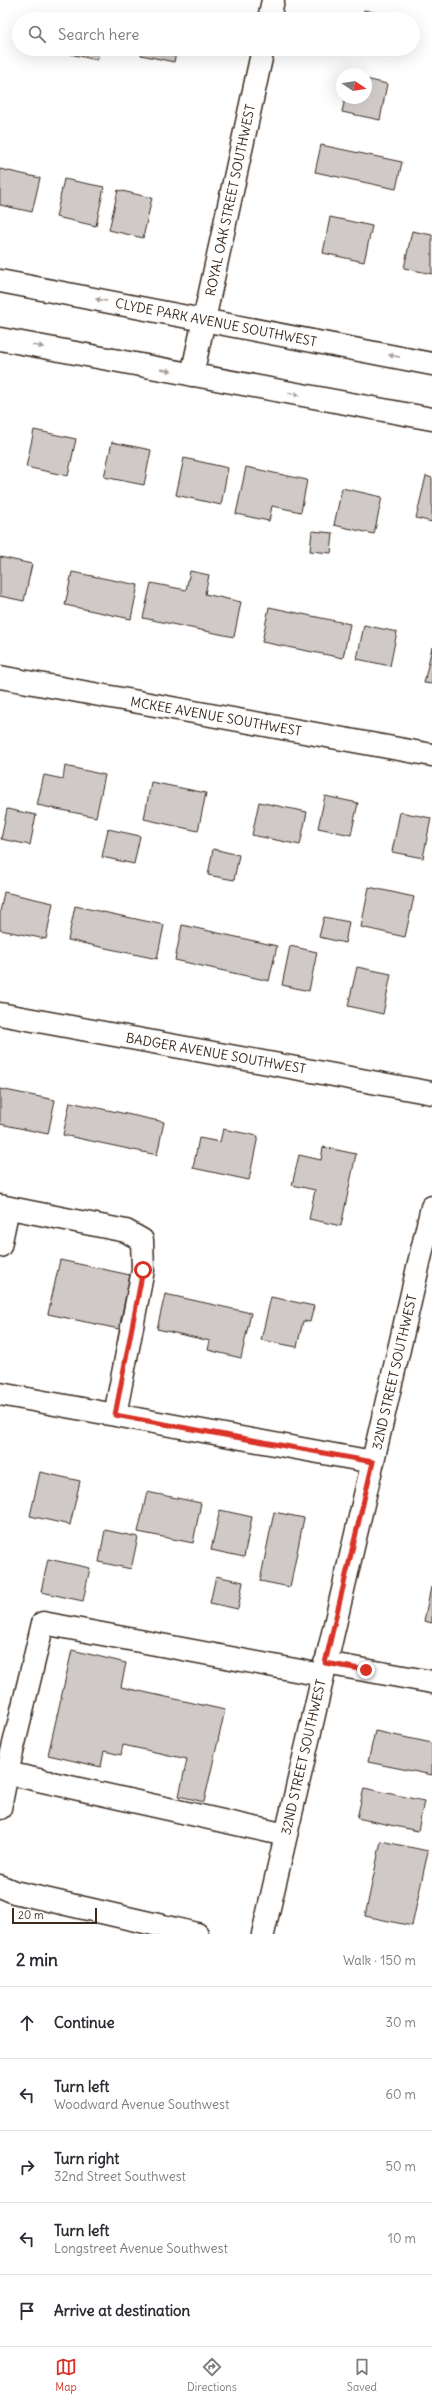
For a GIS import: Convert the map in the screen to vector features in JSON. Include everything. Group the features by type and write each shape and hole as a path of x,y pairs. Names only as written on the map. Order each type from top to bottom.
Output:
{"street":[{"path":"270,12 273,0"},
{"name":"ROYAL OAK STREET SOUTHWEST","path":"192,375 261,56"},
{"name":"CLYDE PARK AVENUE SOUTHWEST","path":"0,282 432,364"},
{"path":"0,339 432,419"},
{"name":"MCKEE AVENUE SOUTHWEST","path":"0,677 432,755"},
{"name":"BADGER AVENUE SOUTHWEST","path":"0,1014 432,1092"},
{"path":"0,1246 4,1207 126,1231 142,1240 143,1270 115,1415"},
{"name":"32ND STREET SOUTHWEST","path":"263,1934 373,1462 427,1252 432,1207"},
{"path":"0,1394 373,1462"},
{"path":"0,1808 43,1623 324,1669 432,1682"},
{"path":"7,1773 286,1836"},
{"path":"0,1886 14,1892 197,1934"}],"building":[{"path":"79,56 98,56 97,60"},
{"path":"146,56 175,56 174,62"},
{"path":"372,80 387,84 380,120 342,112 344,104 372,104"},
{"path":"321,145 402,162 396,189 315,172"},
{"path":"0,169 40,178 32,212 0,205"},
{"path":"64,179 104,187 96,226 56,217"},
{"path":"118,190 152,198 143,238 109,230"},
{"path":"330,217 372,226 364,262 323,253"},
{"path":"412,231 432,235 432,274 404,268"},
{"path":"34,430 76,439 68,476 26,467"},
{"path":"112,442 151,450 144,485 104,477"},
{"path":"184,458 228,468 221,505 176,495"},
{"path":"246,467 307,480 301,512 272,506 269,521 236,514"},
{"path":"426,476 432,478 432,522 416,518"},
{"path":"342,488 382,497 374,534 334,525"},
{"path":"312,531 333,533 331,553 310,551"},
{"path":"0,557 32,564 24,601 0,596"},
{"path":"190,571 209,575 205,594 241,602 234,637 143,618 151,583 186,590"},
{"path":"72,572 138,585 131,619 65,605"},
{"path":"269,607 350,624 343,658 262,642"},
{"path":"364,625 397,632 390,666 357,659"},
{"path":"432,647 432,684 424,683"},
{"path":"65,766 105,775 96,817 37,805 44,775 63,779"},
{"path":"151,782 206,793 198,831 144,819"},
{"path":"325,796 358,803 351,835 318,828"},
{"path":"259,802 307,812 300,845 252,835"},
{"path":"7,809 36,815 30,845 1,839"},
{"path":"400,812 431,818 423,858 392,852"},
{"path":"108,829 140,836 134,864 102,857"},
{"path":"213,849 239,855 234,880 208,875"},
{"path":"369,887 414,897 405,937 361,927"},
{"path":"4,892 53,903 46,939 0,930 0,912"},
{"path":"75,906 164,925 157,959 68,940"},
{"path":"324,917 349,922 345,943 319,937"},
{"path":"182,925 277,946 269,981 175,960"},
{"path":"290,946 317,952 309,991 282,985"},
{"path":"357,967 391,974 383,1014 348,1006"},
{"path":"0,1089 55,1100 48,1134 0,1124"},
{"path":"70,1102 164,1122 157,1155 63,1135"},
{"path":"223,1129 258,1136 249,1180 193,1168 199,1138 220,1142"},
{"path":"323,1147 356,1154 341,1226 309,1219 315,1190 292,1185 299,1155 321,1160"},
{"path":"60,1260 130,1275 119,1329 48,1314"},
{"path":"165,1294 251,1313 241,1358 208,1350 210,1341 157,1329"},
{"path":"271,1297 314,1306 310,1322 303,1321 297,1347 261,1340"},
{"path":"40,1472 80,1481 70,1525 30,1516"},
{"path":"147,1492 201,1503 193,1543 138,1532"},
{"path":"220,1510 252,1517 244,1557 211,1550"},
{"path":"274,1512 304,1518 290,1587 260,1581"},
{"path":"105,1530 138,1537 131,1569 99,1562"},
{"path":"48,1559 90,1568 83,1601 41,1592"},
{"path":"216,1576 243,1582 238,1609 210,1603"},
{"path":"432,1587 432,1623 424,1621"},
{"path":"72,1650 126,1663 121,1687 225,1710 204,1802 179,1796 187,1759 123,1745 121,1755 104,1751 101,1767 48,1755"},
{"path":"375,1731 432,1743 432,1775 368,1762"},
{"path":"364,1788 424,1801 418,1831 357,1818"},
{"path":"381,1841 428,1851 412,1926 365,1916"}],"route":[{"path":"143,1270 115,1415 373,1462 325,1663 366,1670"}]}
